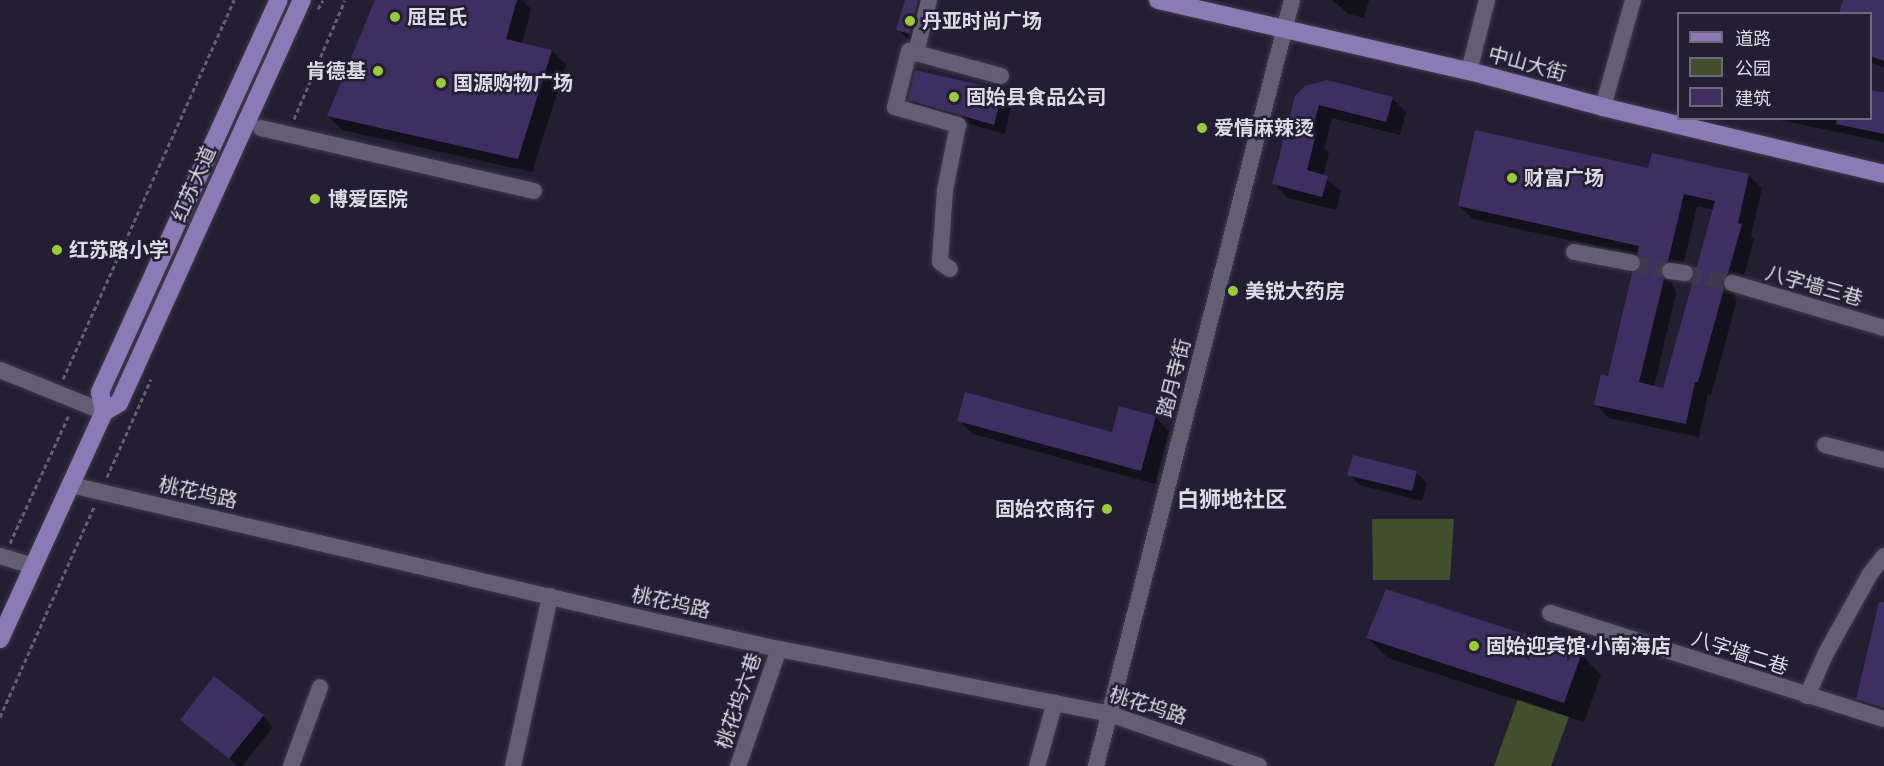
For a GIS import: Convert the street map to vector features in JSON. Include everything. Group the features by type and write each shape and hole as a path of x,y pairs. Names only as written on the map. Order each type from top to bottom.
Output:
{"main road":[{"name":"红苏大道","path":"104,412 100,393 279,0"},
{"name":"红苏大道","path":"0,639 104,412 119,403 302,0"},
{"name":"中山大街","path":"1158,0 1469,71 1604,107 1884,174"}],"street":[{"path":"916,53 929,0"},
{"name":"踏月寺街","path":"1096,766 1292,0"},
{"path":"1469,71 1487,0"},
{"path":"1604,107 1634,0"},
{"path":"950,269 940,262 945,190 958,125 895,107 909,51 1001,76"},
{"path":"261,128 534,191"},
{"path":"1574,252 1632,263"},
{"name":"八字墙三巷","path":"1732,283 1884,328"},
{"path":"0,370 104,412"},
{"path":"1825,445 1884,460"},
{"name":"桃花坞路","path":"72,485 779,649 1110,714 1259,766"},
{"path":"0,556 32,566"},
{"path":"1807,696 1832,643 1870,574 1884,556"},
{"path":"513,766 550,596"},
{"name":"八字墙二巷","path":"1550,614 1884,719"},
{"name":"桃花坞六巷","path":"738,766 779,649"},
{"path":"291,766 320,687"},
{"path":"1037,766 1055,702"}],"path":[{"path":"57,393 234,0"},
{"path":"287,134 345,0"}],"green space":[{"path":"1372,519 1454,519 1450,580 1373,580"},
{"path":"1518,699 1569,717 1551,766 1494,766"}],"building":[{"name":"国源购物广场","path":"375,0 517,0 506,39 552,50 518,159 327,116"},
{"path":"905,0 918,0 910,34 896,30"},
{"path":"1843,0 1884,0 1884,61 1872,57 1872,12 1840,12"},
{"name":"固始县食品公司","path":"915,70 1003,90 994,125 908,100"},
{"path":"1327,80 1393,97 1386,122 1319,105 1310,137 1315,138 1307,170 1328,176 1322,197 1272,184 1295,96 1305,86"},
{"path":"1872,90 1884,92 1884,134 1836,124 1837,120 1872,120"},
{"path":"1475,130 1648,168 1652,153 1749,174 1738,223 1742,224 1728,273 1722,281 1724,289 1698,382 1695,382 1686,424 1594,405 1601,374 1608,376 1632,273 1640,270 1642,266 1642,259 1637,254 1639,246 1458,206","holes":["1684,194 1715,201 1663,388 1639,382 1664,279 1660,269 1668,261"]},
{"path":"965,392 1112,432 1119,406 1156,416 1141,471 957,421"},
{"path":"1353,455 1417,471 1412,491 1347,475"},
{"name":"固始迎宾馆·小南海店","path":"1386,589 1582,653 1564,703 1366,638"},
{"path":"1879,602 1884,602 1884,708 1856,699"},
{"path":"214,676 264,715 229,759 180,720"}],"tunnel":[{"path":"1632,263 1670,271"},
{"path":"1685,273 1732,283"}],"place":[{"name":"屈臣氏","path":"395,17"},
{"name":"丹亚时尚广场","path":"910,21"},
{"name":"肯德基","path":"378,71"},
{"name":"国源购物广场","path":"441,83"},
{"name":"固始县食品公司","path":"954,97"},
{"name":"爱情麻辣烫","path":"1202,128"},
{"name":"财富广场","path":"1512,178"},
{"name":"博爱医院","path":"315,199"},
{"name":"红苏路小学","path":"57,250"},
{"name":"美锐大药房","path":"1233,291"},
{"name":"固始农商行","path":"1107,509"},
{"name":"固始迎宾馆·小南海店","path":"1474,646"}],"district":[{"name":"白狮地社区","path":"1232,500"}]}
